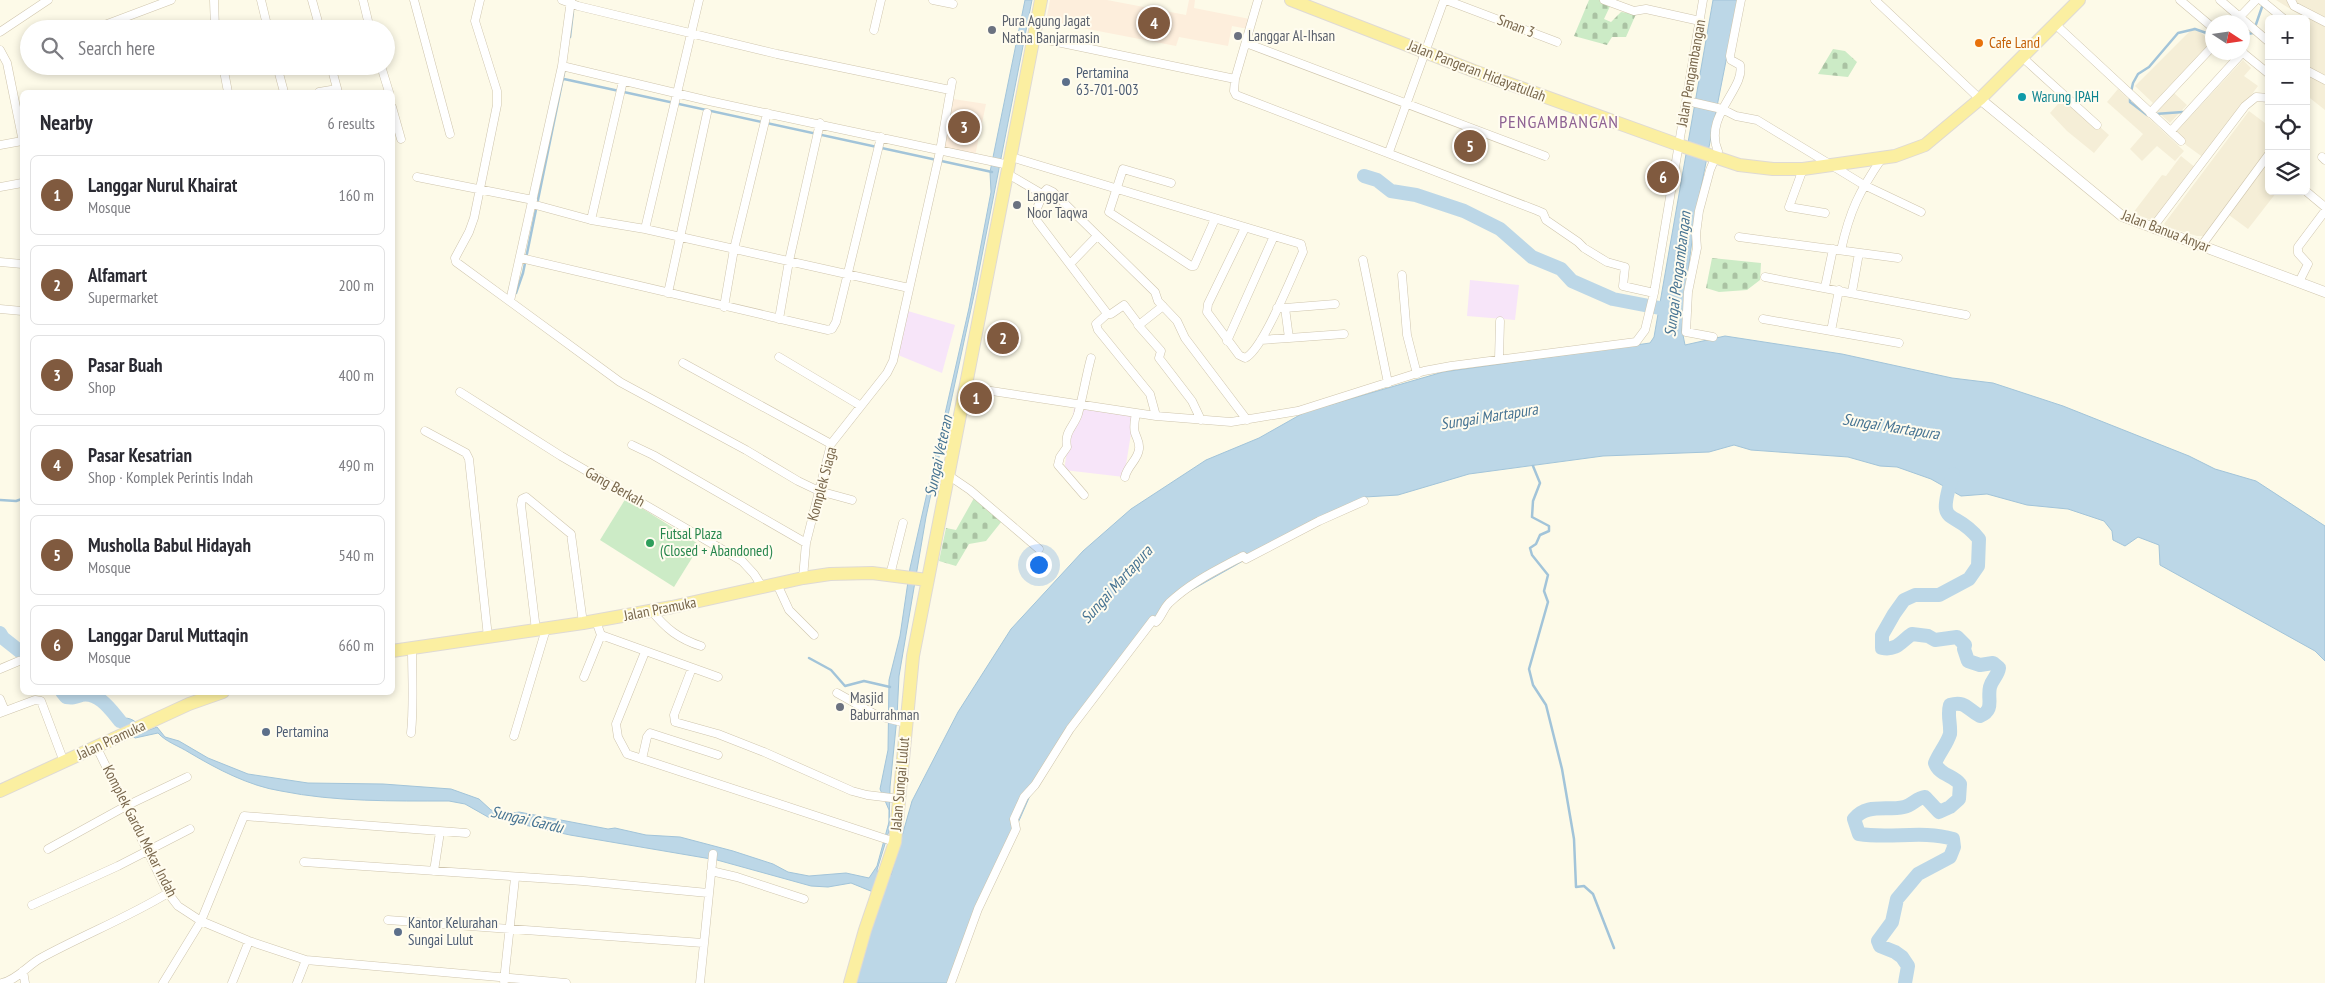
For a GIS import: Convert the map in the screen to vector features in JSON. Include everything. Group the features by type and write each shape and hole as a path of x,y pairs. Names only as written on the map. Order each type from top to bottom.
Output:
{"main road":[{"name":"Jalan Sungai Lulut","path":"850,983 888,864 889,841 896,799 902,722 913,656 917,578 948,475 1007,165 1041,0"},
{"name":"Jalan Pangeran Hidayatullah","path":"1291,0 1682,146 1745,166 1773,169 1833,166 1904,154 1925,145 1980,99 2079,0"},
{"name":"Jalan Pramuka","path":"395,651 589,622 763,588 802,578 851,572 917,578"},
{"name":"Jalan Pramuka","path":"0,791 97,748 188,704 214,695"}],"street":[{"path":"0,32 48,0"},
{"path":"118,20 171,0"},
{"path":"214,0 215,20"},
{"path":"261,0 266,20"},
{"path":"312,0 318,20"},
{"path":"363,0 368,20"},
{"path":"414,0 450,134"},
{"path":"480,0 475,21 497,96 480,190 471,227 455,260 470,274 620,382 819,492 852,500"},
{"path":"562,0 691,34"},
{"path":"645,230 698,0"},
{"path":"874,30 881,0"},
{"path":"933,0 954,4"},
{"path":"1258,0 1235,78 1234,91 1236,96 1389,152 1536,210 1544,215 1546,220 1584,248 1607,262 1625,267 1623,286 1654,293"},
{"path":"1389,152 1445,0"},
{"name":"Sman 3","path":"1445,0 1557,42"},
{"path":"1604,0 1634,11 1646,9 1700,22"},
{"name":"Jalan Pengambangan","path":"1499,360 1636,342 1645,330 1654,293 1690,101 1703,0"},
{"path":"1713,337 1686,332 1687,297 1697,248 1696,230 1704,192 1713,156 1718,151 1715,134 1721,109 1735,88 1741,68 1740,65 1731,60 1730,56 1741,0"},
{"path":"1875,0 1980,99"},
{"path":"2180,0 2205,21"},
{"path":"2220,0 2234,15"},
{"path":"2242,15 2256,0"},
{"path":"2260,0 2279,15"},
{"path":"2291,0 2294,6 2325,22"},
{"path":"510,301 525,259 564,66 573,3"},
{"path":"2055,24 2181,141"},
{"path":"2250,29 2265,39"},
{"name":"Komplek Siaga","path":"691,34 951,86 935,173 893,361 885,376 831,444 806,543 802,578"},
{"path":"1033,37 1235,78"},
{"path":"1246,43 1545,156"},
{"path":"0,50 7,62 20,127"},
{"path":"2150,112 2205,54"},
{"path":"2022,57 2097,124"},
{"path":"2250,58 2265,71"},
{"path":"2170,131 2236,60"},
{"path":"564,66 675,100 766,119 819,127 879,144 989,160 1117,189 1300,243 1303,249 1281,308 1252,354 1245,358 1239,355 1208,317 1207,309 1246,228"},
{"path":"2310,72 2325,80"},
{"path":"225,75 228,90"},
{"path":"279,75 283,90"},
{"path":"333,75 337,90"},
{"path":"384,75 388,90"},
{"path":"591,220 622,84"},
{"path":"2153,227 2245,106 2256,97 2265,98"},
{"name":"Jalan Banua Anyar","path":"1980,99 2116,212 2325,292"},
{"path":"1690,101 1721,109 1736,116 1757,120 1864,185 1921,212"},
{"path":"668,293 707,113"},
{"path":"395,117 401,138"},
{"path":"724,307 734,249 766,119"},
{"path":"779,319 789,262 819,127"},
{"path":"0,145 20,141"},
{"path":"525,259 724,307 828,330 832,329 836,322 848,275 879,144"},
{"path":"1825,287 1852,209 1864,185 1882,158"},
{"path":"2202,245 2265,159"},
{"path":"1007,165 1043,194"},
{"path":"1171,183 1123,169 1109,208 1110,214 1189,266 1194,266 1215,218"},
{"path":"1803,169 1788,208 1825,213"},
{"path":"416,177 480,190 591,220 680,237 908,288"},
{"path":"0,186 20,183"},
{"path":"1106,314 1037,221 1036,213 1043,194 1047,189 1053,192 1155,292 1158,301 1177,321 1185,338 1247,420"},
{"path":"2310,194 2325,207"},
{"path":"2299,282 2308,264 2298,253 2298,247 2325,211"},
{"path":"1070,264 1097,236"},
{"path":"1227,341 1274,236"},
{"path":"1739,237 1898,258"},
{"path":"1852,292 1859,253"},
{"path":"1363,260 1388,383"},
{"path":"0,262 20,264"},
{"path":"1402,275 1408,335 1416,374"},
{"path":"1766,277 1966,315"},
{"path":"1831,331 1839,290"},
{"path":"1281,308 1335,304"},
{"path":"1156,416 1150,394 1098,330 1096,324 1106,314 1111,314 1124,305 1138,325 1161,351 1159,358 1192,402 1202,420"},
{"path":"1138,325 1163,306"},
{"path":"1281,308 1289,338"},
{"path":"0,309 20,310"},
{"path":"1764,319 1899,343"},
{"path":"966,387 1156,416 1202,420 1247,420 1298,411 1416,374 1451,366 1499,360 1500,321"},
{"path":"1261,340 1344,334"},
{"path":"1701,344 1703,335"},
{"path":"779,357 861,406"},
{"path":"1084,495 1058,465 1060,457 1067,447 1065,440 1067,431 1077,417 1091,358"},
{"path":"683,364 831,444"},
{"name":"Gang Berkah","path":"460,392 575,465 742,561 763,588"},
{"path":"1125,477 1126,470 1136,458 1139,450 1140,444 1135,433 1136,413"},
{"path":"426,430 466,452 469,459 488,636"},
{"path":"632,445 653,455 806,543"},
{"path":"948,475 985,501 1039,549"},
{"path":"514,736 541,629 521,505 522,499 526,496 571,534 589,622 601,635 718,677"},
{"path":"951,983 978,909 1016,829 1014,819 1024,797 1035,785 1070,729 1153,620 1156,622 1169,604 1190,585 1206,575 1243,556 1246,559 1319,521 1364,501"},
{"path":"890,575 903,523"},
{"path":"777,584 789,610 814,636"},
{"path":"651,610 670,631 701,646"},
{"path":"584,677 601,635"},
{"path":"411,733 414,707 412,648"},
{"path":"645,652 616,724 618,737 627,754 889,841"},
{"path":"0,669 20,661"},
{"path":"692,668 674,715 675,722 718,734 852,791 896,799"},
{"path":"837,693 884,718 902,722"},
{"path":"0,699 3,712 35,700 41,701 64,762"},
{"path":"642,759 647,737 650,733 718,755"},
{"name":"Komplek Gardu Mekar Indah","path":"97,748 168,893 184,910 201,921 249,941 306,960 504,981 566,983"},
{"path":"48,849 126,806 187,778"},
{"path":"163,983 201,921 244,816 466,833"},
{"path":"32,905 190,829"},
{"path":"434,871 440,832"},
{"path":"700,983 713,854"},
{"path":"304,862 515,878 583,881 708,893"},
{"path":"711,871 737,877 804,899"},
{"path":"504,981 515,878"},
{"path":"2,983 11,980 40,958 99,931 168,893"},
{"path":"388,920 703,943"},
{"path":"232,983 249,941"},
{"path":"297,983 306,960"},
{"path":"23,971 25,983"}],"shaded area":[{"path":"1050,0 1107,0 1186,15 1189,0 1195,0 1194,8 1250,19 1248,29 1232,26 1228,46 1179,37 1176,46 1046,21"},
{"path":"2276,0 2325,0 2325,110 2310,98 2310,15 2300,15"},
{"path":"2194,27 2205,36 2205,49 2153,103 2135,86"},
{"path":"2243,60 2251,68 2244,76 2258,86 2204,158 2186,145 2176,132"},
{"path":"2118,89 2184,151 2175,161 2157,146 2142,161 2130,149 2143,134 2107,102"},
{"path":"2174,93 2187,105 2170,123 2157,111"},
{"path":"2065,96 2109,135 2094,153 2067,131 2050,113"},
{"path":"953,99 986,104 975,156 944,149"},
{"path":"2249,111 2265,123 2265,154 2204,236 2197,236 2167,227 2164,224"},
{"path":"2181,156 2196,168 2156,222 2133,213 2162,175 2166,176"},
{"path":"2265,166 2265,195 2274,195 2248,229 2229,215"},
{"path":"1470,280 1519,285 1515,320 1467,316"},
{"path":"908,311 955,325 942,373 898,355"},
{"path":"1074,408 1134,415 1124,477 1064,470"}],"green space":[{"path":"1589,0 1613,0 1604,19 1611,22 1621,12 1636,14 1626,37 1612,37 1607,45 1574,36"},
{"path":"1833,49 1845,51 1857,62 1848,77 1818,74"},
{"path":"1712,258 1761,263 1760,280 1747,290 1719,292 1706,288"},
{"name":"Futsal Plaza (Closed + Abandoned)","path":"626,498 700,545 674,587 600,540"},
{"path":"974,498 1002,521 986,541 969,544 956,566 939,561 946,528 956,530"}],"water":[{"path":"1025,0 1032,0 976,286 926,517 899,676 890,787 889,831 877,870 878,874 891,875 912,801 958,712 1011,629 1083,551 1131,509 1206,460 1259,438 1305,412 1443,372 1650,343 1654,337 1713,0 1738,0 1695,218 1684,302 1682,330 1685,345 1725,336 1842,354 1952,378 1993,383 2063,406 2189,456 2215,469 2256,481 2325,526 2325,661 2315,651 2160,565 2159,545 2138,537 2125,546 2113,540 2112,531 2104,521 2068,509 2027,505 1987,494 1961,496 1931,479 1897,467 1880,466 1848,457 1751,450 1734,445 1709,452 1603,456 1469,474 1398,495 1365,497 1328,513 1165,605 1080,715 1032,791 948,983 856,983 862,952 883,896 851,883 828,887 811,886 717,860 570,835 488,817 465,804 449,801 343,799 301,795 269,789 222,771 158,733 135,738 118,724 106,709 112,704 124,718 133,720 144,732 157,727 165,737 179,741 208,758 248,774 308,783 383,784 451,789 479,799 491,810 507,814 519,812 646,835 680,837 733,851 773,864 788,872 809,876 846,873 869,878 877,866 889,822 889,810 880,789 888,750 889,680 900,636 910,568 969,308 991,192 990,172"}],"waterway":[{"path":"2250,34 2253,33 2263,4"},
{"path":"570,37 573,11"},
{"path":"2131,92 2138,74 2149,67 2178,33 2195,29 2205,33"},
{"path":"516,293 523,273 565,68"},
{"path":"564,79 992,172"},
{"path":"2130,97 2130,102 2147,115"},
{"path":"2155,114 2183,112"},
{"name":"Sungai Pengambangan","path":"1364,176 1377,180 1391,191 1416,195 1464,211 1500,229 1532,257 1561,269 1572,281 1613,299 1670,310"},
{"path":"1533,466 1540,483 1533,501 1532,517 1549,526 1549,531 1540,535 1536,544 1530,548 1532,555 1548,575 1544,591 1548,602 1529,669 1533,685 1546,705 1562,769 1574,839 1576,887 1584,886 1593,894 1614,948"},
{"path":"1905,983 1908,966 1902,957 1880,946 1878,941 1892,922 1897,899 1918,874 1950,857 1954,847 1953,839 1930,835 1883,836 1859,834 1854,819 1859,814 1871,809 1904,807 1925,797 1939,812 1950,807 1959,799 1960,784 1943,773 1935,763 1950,734 1950,705 1963,705 1980,716 1985,714 1990,704 1989,691 1999,668 1993,663 1980,665 1968,661 1964,649 1965,645 1957,637 1935,640 1928,636 1912,634 1895,647 1882,648 1882,635 1904,600 1915,595 1939,595 1969,579 1978,566 1979,539 1970,529 1950,516 1946,511 1948,492 1953,474"},
{"path":"0,500 20,500"},
{"name":"Sungai Gardu","path":"0,633 3,638 20,651"},
{"path":"809,658 831,670 845,686 864,681 890,687"},
{"name":"Sungai Gardu","path":"64,695 66,697 81,695"},
{"name":"Sungai Gardu","path":"81,695 87,695"},
{"name":"Sungai Gardu","path":"87,695 104,702 120,721"}],"place":[{"name":"Pasar Kesatrian","path":"1154,23"},
{"name":"Pura Agung Jagat Natha Banjarmasin","path":"992,30"},
{"name":"Langgar Al-Ihsan","path":"1238,36"},
{"name":"Cafe Land","path":"1979,43"},
{"name":"Pertamina 63-701-003","path":"1066,82"},
{"name":"Warung IPAH","path":"2022,97"},
{"name":"Pasar Buah","path":"964,127"},
{"name":"Musholla Babul Hidayah","path":"1470,146"},
{"name":"Langgar Darul Muttaqin","path":"1663,177"},
{"name":"Langgar Noor Taqwa","path":"1017,205"},
{"name":"Alfamart","path":"1003,338"},
{"name":"Langgar Nurul Khairat","path":"976,398"},
{"name":"Futsal Plaza (Closed + Abandoned)","path":"650,543"},
{"name":"Masjid Baburrahman","path":"840,707"},
{"name":"Pertamina","path":"266,732"},
{"name":"Kantor Kelurahan Sungai Lulut","path":"398,932"}],"district":[{"name":"PENGAMBANGAN","path":"1559,122"}],"water label":[{"name":"Sungai Martapura","path":"1489,416"},
{"name":"Sungai Martapura","path":"1891,426"},
{"name":"Sungai Veteran","path":"938,456"},
{"name":"Sungai Martapura","path":"1116,584"}]}
